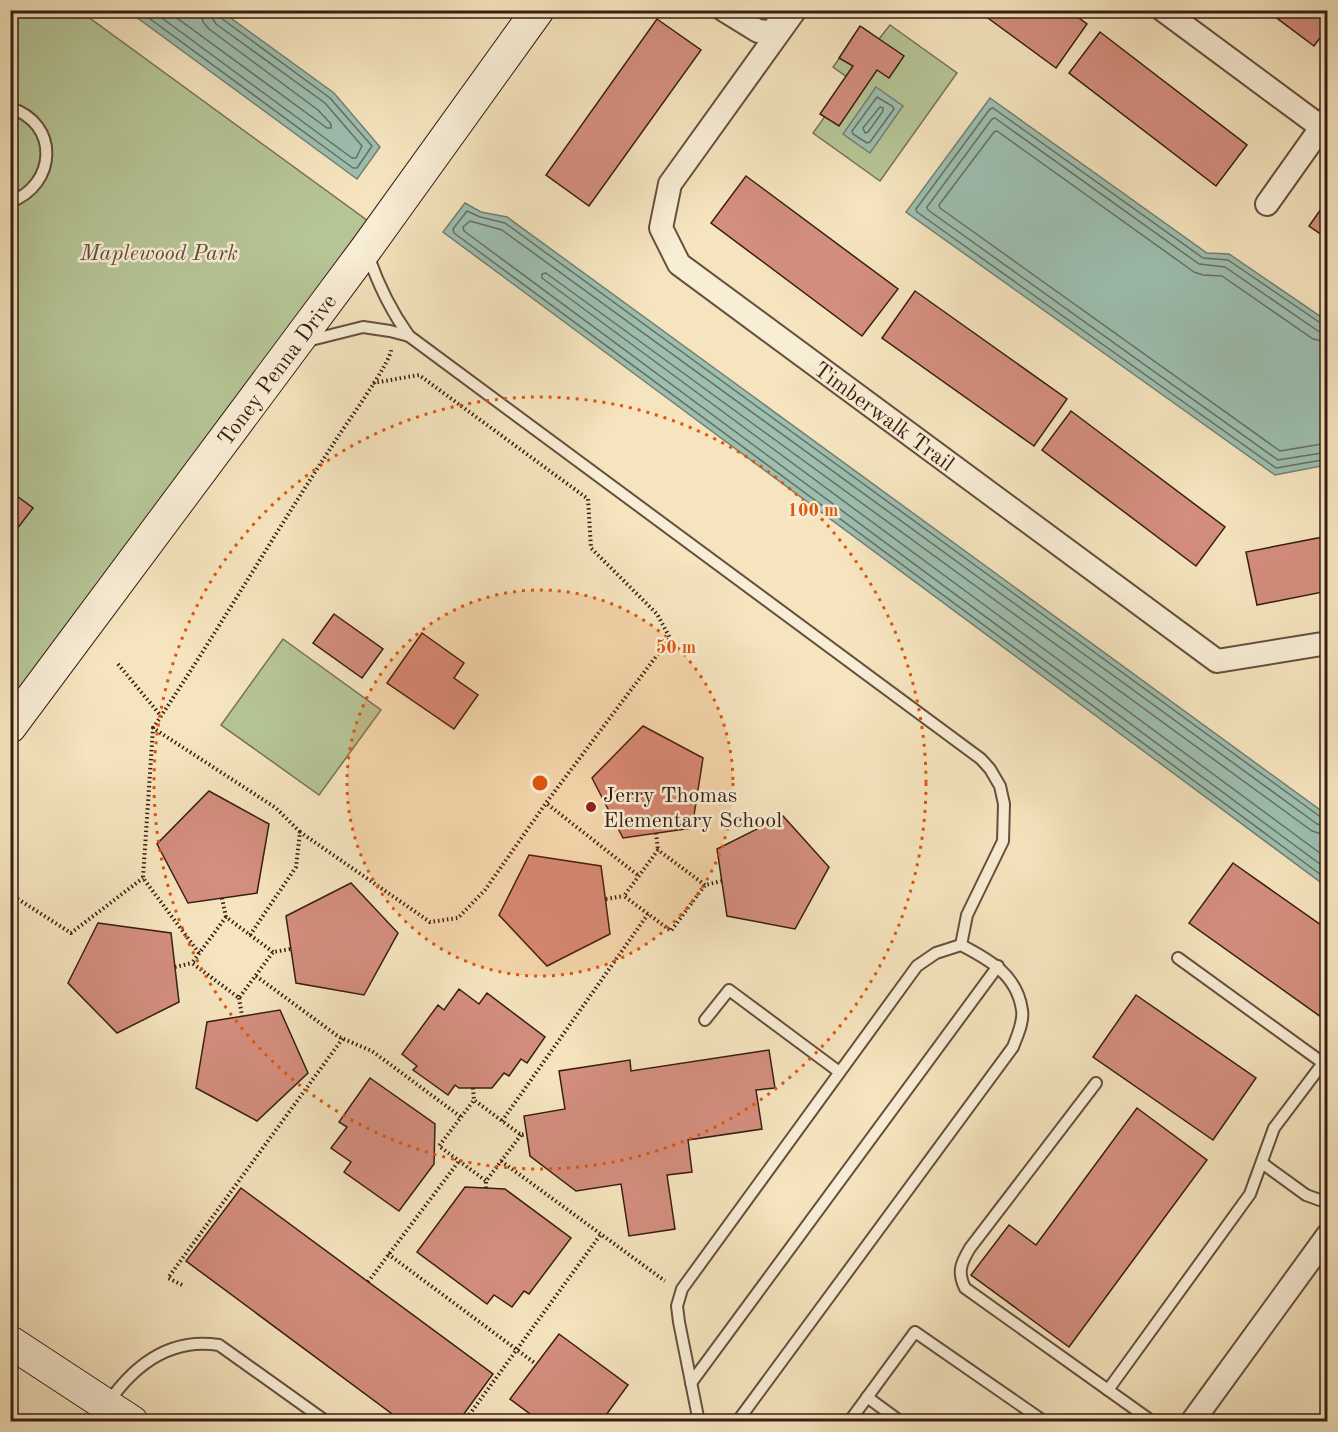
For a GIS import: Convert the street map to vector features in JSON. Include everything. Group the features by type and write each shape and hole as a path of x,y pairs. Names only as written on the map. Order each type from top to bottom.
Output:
{"street":[{"name":"Toney Penna Drive","path":"10,727 366,249 538,10"},
{"path":"724,10 758,31 778,33 778,10"},
{"name":"Timberwalk Trail","path":"795,10 670,184 661,228 679,264 1216,661 1328,643"},
{"path":"1163,10 1324,122 1267,204"},
{"path":"1191,1422 1326,1239"},
{"path":"10,1342 101,1413 132,1422"}],"lane":[{"path":"10,108 22,112 35,122 47,150 41,178 33,189 20,199 10,202"},
{"path":"366,249 376,277 400,324 409,336 981,759 990,769 1005,804 1003,841 967,915 961,945"},
{"path":"295,345 363,327 409,336"},
{"path":"699,1422 679,1322 677,1306 681,1293 838,1071 917,966 936,953 961,945 989,959 1004,971 1017,994 1023,1012 1020,1030 1013,1047 737,1422"},
{"path":"1108,1390 1250,1194 1274,1128 1325,1065 1178,958"},
{"path":"691,1383 998,966"},
{"path":"705,1020 729,990 838,1071"},
{"path":"1096,1083 970,1248 962,1261 960,1278 965,1288 1153,1422"},
{"path":"1262,1163 1306,1195 1328,1203"},
{"path":"849,1422 915,1332 1045,1422"},
{"path":"101,1413 128,1378 152,1357 180,1345 205,1343 219,1345 327,1422"},
{"path":"867,1397 901,1422"}],"path":[{"path":"199,953 142,878 153,728 190,674 310,479 373,383 392,350 383,348"},
{"path":"153,728 276,808 300,832 430,922 449,920 458,918 485,890 546,803 670,638 657,614 591,548 588,499 419,375 373,383"},
{"path":"118,664 161,716"},
{"path":"546,803 639,876"},
{"path":"250,935 296,867 300,832"},
{"path":"606,899 624,896 658,850 657,833"},
{"path":"658,850 705,885"},
{"path":"10,894 71,933 142,878"},
{"path":"624,896 671,931 705,885 722,881"},
{"path":"222,898 226,917 273,952"},
{"path":"502,1121 648,914"},
{"path":"175,967 192,963 226,917"},
{"path":"239,998 273,952 291,949"},
{"path":"192,963 239,998 242,1016"},
{"path":"256,976 344,1038 372,1051 461,1118"},
{"path":"182,1285 168,1278 344,1038"},
{"path":"473,1088 474,1100 437,1146 486,1181"},
{"path":"474,1100 521,1135"},
{"path":"486,1188 486,1181 521,1135 526,1134"},
{"path":"368,1282 459,1161"},
{"path":"501,1161 681,1293"},
{"path":"465,1422 601,1234"},
{"path":"388,1254 536,1364"}],"green space":[{"name":"Maplewood Park","path":"11,11 80,11 368,221 11,699"},
{"path":"890,25 957,73 880,181 813,133 851,80 833,67 862,27 879,39"},
{"path":"283,639 381,710 319,795 221,725"}],"water":[{"path":"128,11 221,11 334,93 380,147 357,179"},
{"path":"876,87 903,106 870,153 843,134"},
{"path":"990,98 1207,253 1229,254 1327,321 1327,465 1275,475 906,212"},
{"path":"465,203 481,212 507,217 1327,815 1327,887 443,232"}],"building":[{"path":"977,10 1068,10 1087,24 1056,68"},
{"path":"1266,10 1328,10 1328,27 1314,46"},
{"path":"657,19 701,50 589,206 546,175"},
{"path":"860,26 904,56 889,78 877,70 839,126 820,114 853,66 839,58"},
{"path":"1100,32 1247,145 1216,186 1069,73"},
{"path":"746,176 898,289 862,336 711,223"},
{"path":"1328,199 1328,239 1309,226"},
{"path":"915,291 1067,399 1034,446 882,338"},
{"path":"1071,411 1225,527 1196,566 1042,450"},
{"path":"10,491 33,508 10,538"},
{"path":"1328,536 1328,591 1257,605 1246,552"},
{"path":"334,614 383,649 362,678 313,643"},
{"path":"422,633 464,663 454,678 478,695 454,729 387,683"},
{"path":"643,726 703,758 692,828 623,838 592,778"},
{"path":"209,791 269,824 257,893 188,903 157,844"},
{"path":"783,816 829,867 795,929 727,916 717,849"},
{"path":"529,855 601,866 610,934 547,966 499,915"},
{"path":"1233,863 1328,930 1328,1022 1189,923"},
{"path":"351,883 398,933 364,995 296,983 286,916"},
{"path":"98,923 171,933 179,1002 117,1033 68,983"},
{"path":"459,989 479,1004 487,993 545,1037 527,1063 521,1059 509,1076 504,1073 492,1088 459,1088 455,1085 448,1095 413,1070 417,1066 402,1054 438,1005 444,1010"},
{"path":"1136,995 1256,1078 1213,1140 1093,1057"},
{"path":"280,1010 308,1073 257,1121 196,1088 207,1022"},
{"path":"769,1050 775,1088 756,1090 762,1129 688,1140 692,1172 667,1175 675,1229 629,1236 621,1184 576,1191 530,1156 524,1116 565,1109 559,1071 630,1060 631,1071"},
{"path":"370,1078 435,1124 434,1164 399,1211 344,1172 351,1162 331,1148 347,1127 339,1122"},
{"path":"1137,1108 1207,1160 1069,1347 971,1275 1009,1225 1036,1245"},
{"path":"465,1187 505,1189 571,1238 529,1294 524,1291 512,1307 494,1295 487,1304 417,1252"},
{"path":"241,1188 493,1374 458,1422 403,1422 186,1261"},
{"path":"559,1334 628,1385 601,1422 541,1422 510,1399"}],"place":[{"name":"Jerry Thomas Elementary School","path":"591,807"}]}
